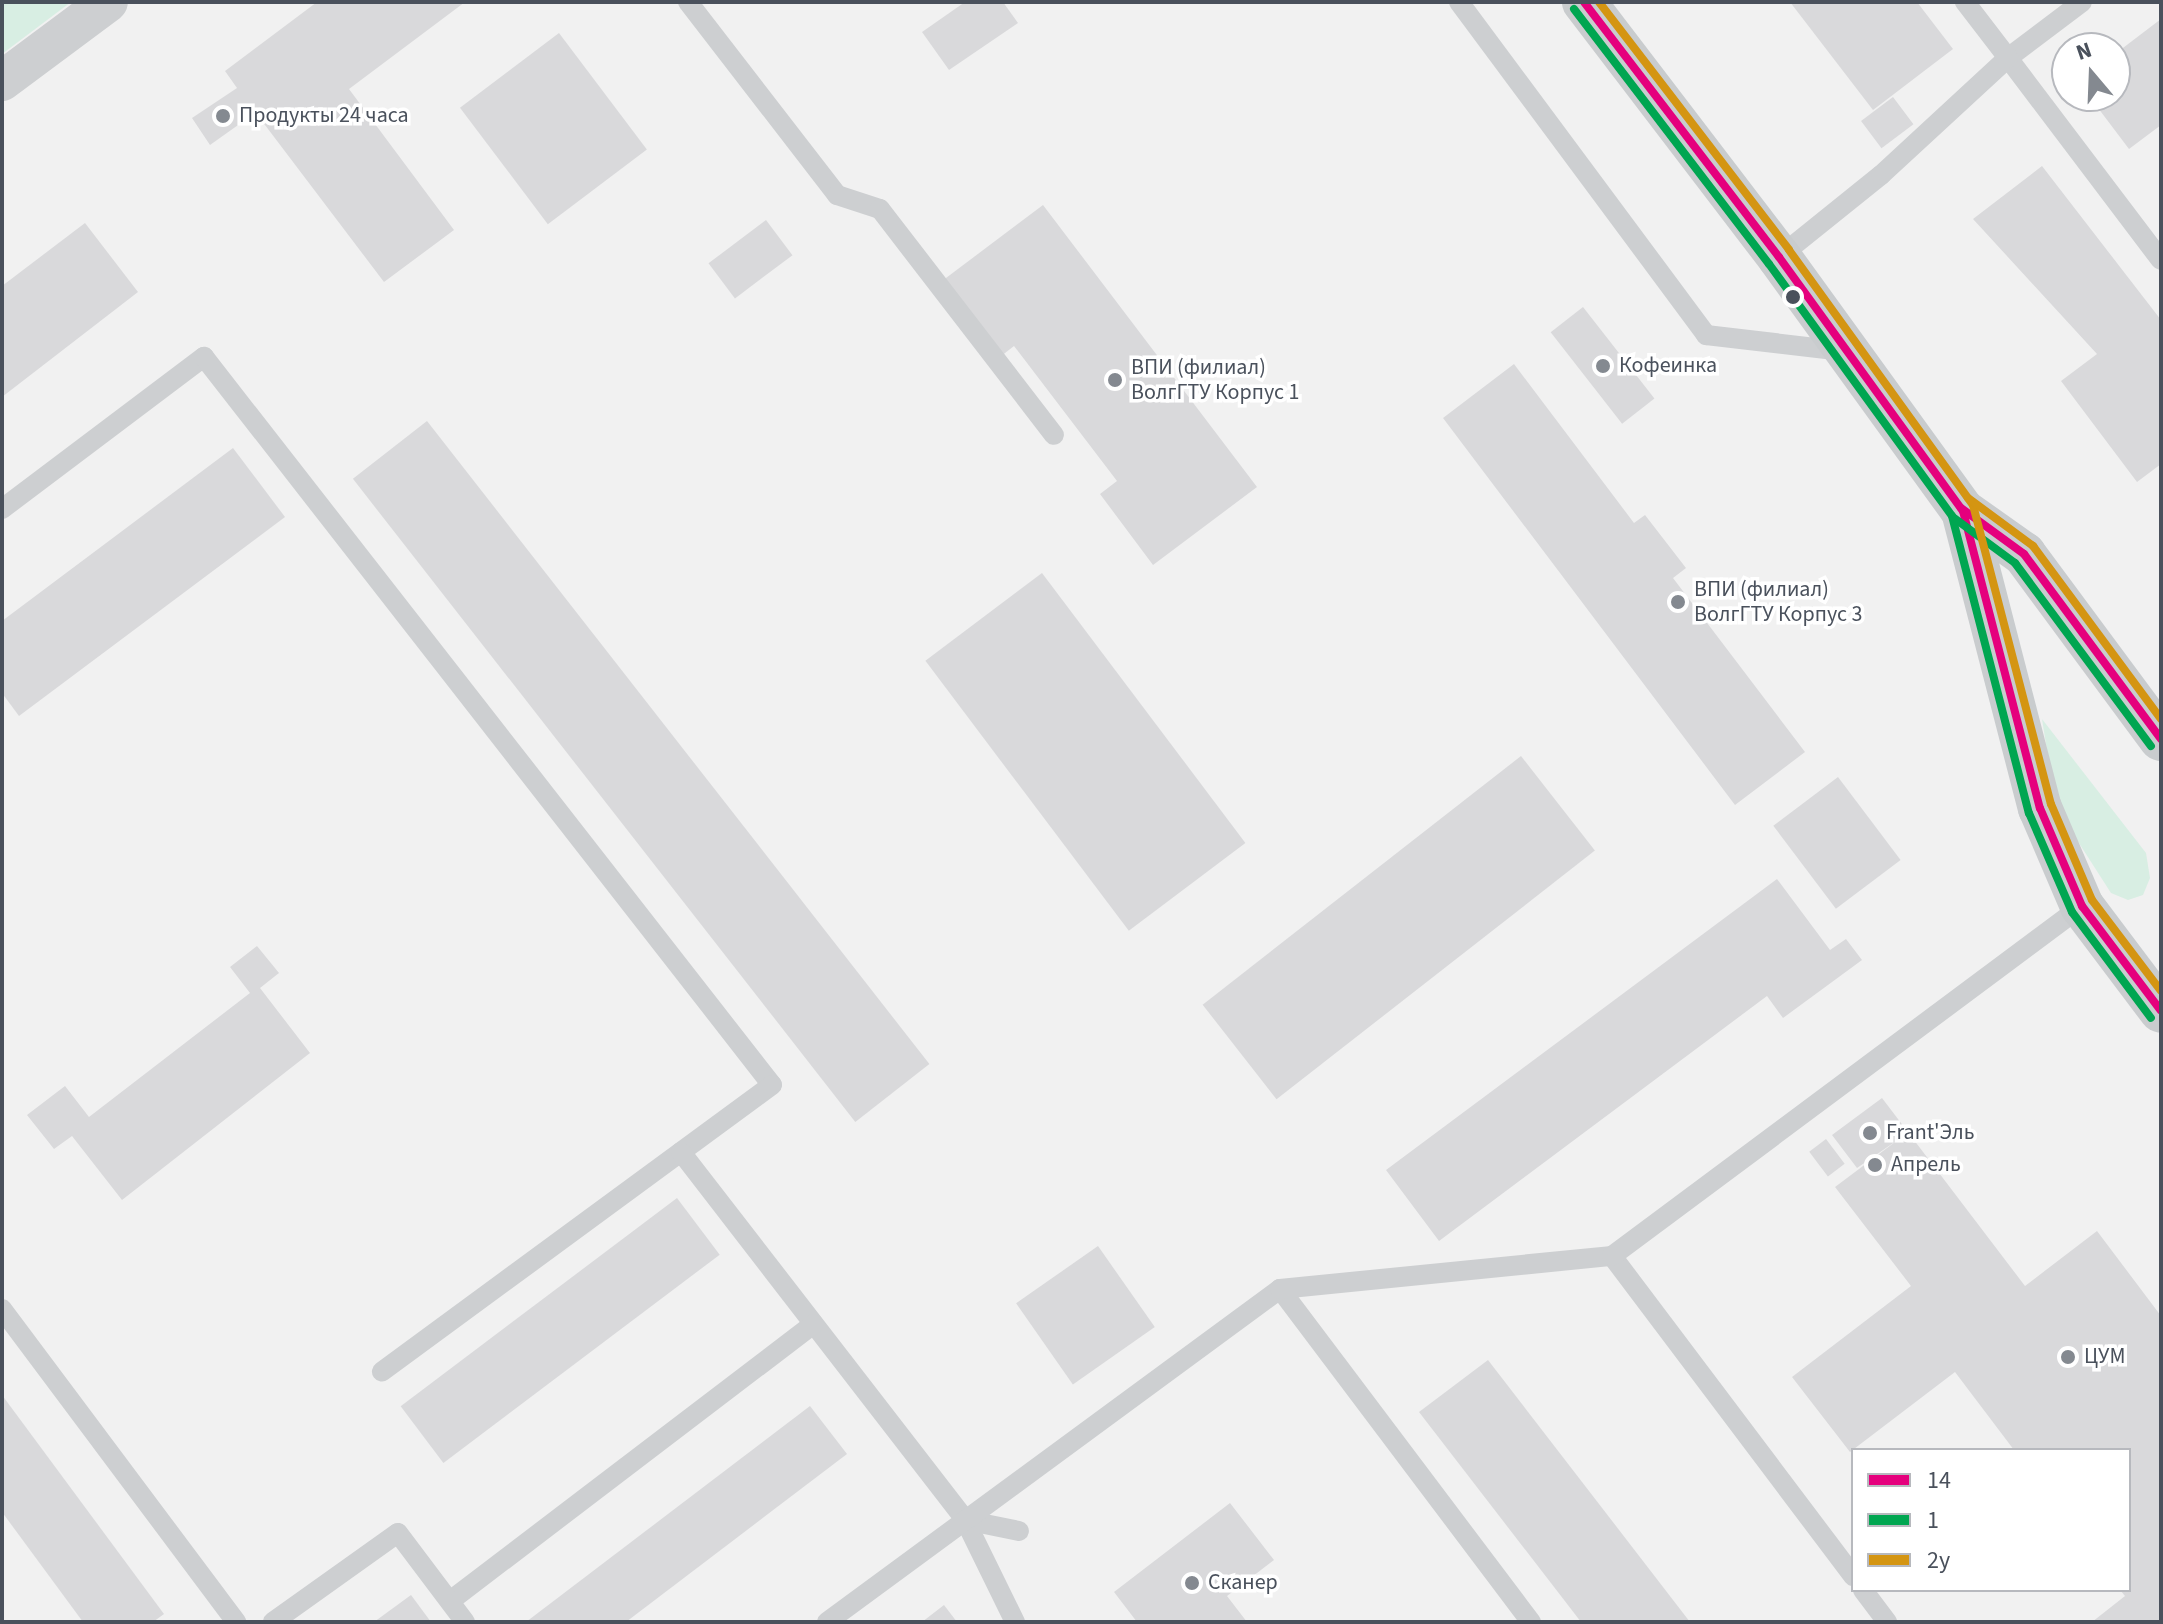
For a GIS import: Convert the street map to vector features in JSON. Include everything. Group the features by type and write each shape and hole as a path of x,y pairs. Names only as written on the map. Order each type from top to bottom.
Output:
{"main road":[{"path":"1584,2 1779,257 1963,511 2024,554 2161,739"},
{"path":"1963,511 2040,808 2082,906 2161,1011"}],"street":[{"path":"2,81 108,2"}],"lane":[{"path":"688,2 837,195 880,209 1054,435"},
{"path":"1459,2 1706,335 1849,352"},
{"path":"1965,2 2161,260"},
{"path":"1779,257 1881,175 2008,58 2082,2"},
{"path":"2,509 204,357 772,1085 382,1372"},
{"path":"827,1622 1280,1289 1612,1256 2082,906"},
{"path":"681,1152 965,1520 1015,1622"},
{"path":"1612,1256 1851,1573"},
{"path":"1280,1289 1531,1622"},
{"path":"2,1309 236,1622"},
{"path":"450,1601 813,1324"},
{"path":"965,1520 1019,1531"},
{"path":"273,1622 398,1533 465,1622"},
{"path":"1864,1592 1887,1622"}],"green space":[{"path":"2,2 71,2 2,54"},
{"path":"2042,719 2146,853 2150,878 2143,895 2128,900 2111,893 2068,826 2053,788"}],"building":[{"path":"317,2 465,2 349,89 454,230 384,282 249,104 255,113 210,145 192,118 237,88 225,71"},
{"path":"965,2 1003,2 1018,23 949,70 922,32"},
{"path":"1790,2 1917,2 1953,49 1873,110"},
{"path":"2161,19 2161,125 2129,149 2101,112 2131,112 2131,42"},
{"path":"559,33 647,150 548,224 460,108"},
{"path":"1893,97 1913,124 1882,148 1861,121"},
{"path":"2042,166 2161,320 2161,464 2137,482 2061,381 2097,354 1973,219"},
{"name":"ВПИ (филиал) ВолгГТУ Корпус 1","path":"1043,205 1257,487 1153,565 1100,494 1117,481 1014,346 996,360 938,284"},
{"path":"766,220 792,255 735,298 708,263"},
{"path":"85,223 138,292 2,397 2,286"},
{"name":"Кофеинка","path":"1583,307 1654,398 1622,424 1551,332"},
{"name":"ВПИ (филиал) ВолгГТУ Корпус 3","path":"1514,364 1634,523 1645,515 1686,568 1673,578 1805,752 1735,805 1443,418"},
{"path":"427,421 929,1064 855,1122 353,479"},
{"path":"233,448 285,517 19,716 2,693 2,621"},
{"path":"1042,573 1245,843 1129,931 925,661"},
{"path":"1521,756 1595,851 1277,1099 1203,1005"},
{"path":"1838,777 1901,860 1836,909 1773,826"},
{"path":"1777,879 1830,950 1846,939 1862,960 1783,1018 1767,996 1439,1241 1386,1170"},
{"path":"257,946 279,973 260,988 310,1053 122,1200 72,1136 54,1149 27,1115 65,1086 89,1117 250,993 230,967"},
{"name":"ЦУМ","path":"1882,1098 2025,1286 2097,1231 2161,1316 2161,1622 2092,1622 2125,1596 2122,1592 2131,1592 2131,1448 2012,1448 1955,1372 1855,1448 1851,1448 1850,1452 1792,1377 1911,1286 1835,1187 1899,1139 1857,1168 1832,1135"},
{"path":"1826,1139 1845,1164 1828,1176 1809,1152"},
{"path":"677,1198 720,1255 443,1463 401,1406"},
{"path":"1098,1246 1155,1327 1073,1384 1016,1303"},
{"path":"1488,1360 1690,1622 1581,1622 1419,1412"},
{"path":"2,1395 164,1614 153,1622 83,1622 2,1512"},
{"path":"810,1406 847,1454 626,1622 526,1622"},
{"path":"1230,1503 1274,1560 1227,1596 1247,1622 1137,1622 1114,1592"},
{"path":"411,1595 431,1622 374,1622"},
{"path":"944,1605 957,1622 922,1622"}],"transit line":[{"name":"14","path":"1584,2 1779,257 1963,511 2040,808 2082,906 2161,1011"},
{"name":"2у","path":"1599,2 1789,250 1973,505 2051,804 2092,900 2161,991"},
{"name":"1","path":"1574,9 1769,264 1952,516 2029,813 2072,912 2151,1018"},
{"name":"2у","path":"1968,498 2033,546 2161,719"},
{"name":"14","path":"1961,508 2024,554 2161,739"},
{"name":"1","path":"1954,518 2015,563 2151,746"}],"place":[{"name":"Продукты 24 часа","path":"223,116"},
{"name":"Кофеинка","path":"1603,366"},
{"name":"ВПИ (филиал) ВолгГТУ Корпус 1","path":"1115,380"},
{"name":"ВПИ (филиал) ВолгГТУ Корпус 3","path":"1678,602"},
{"name":"Frant'Эль","path":"1870,1133"},
{"name":"Апрель","path":"1875,1165"},
{"name":"ЦУМ","path":"2068,1357"},
{"name":"Сканер","path":"1192,1583"}]}
